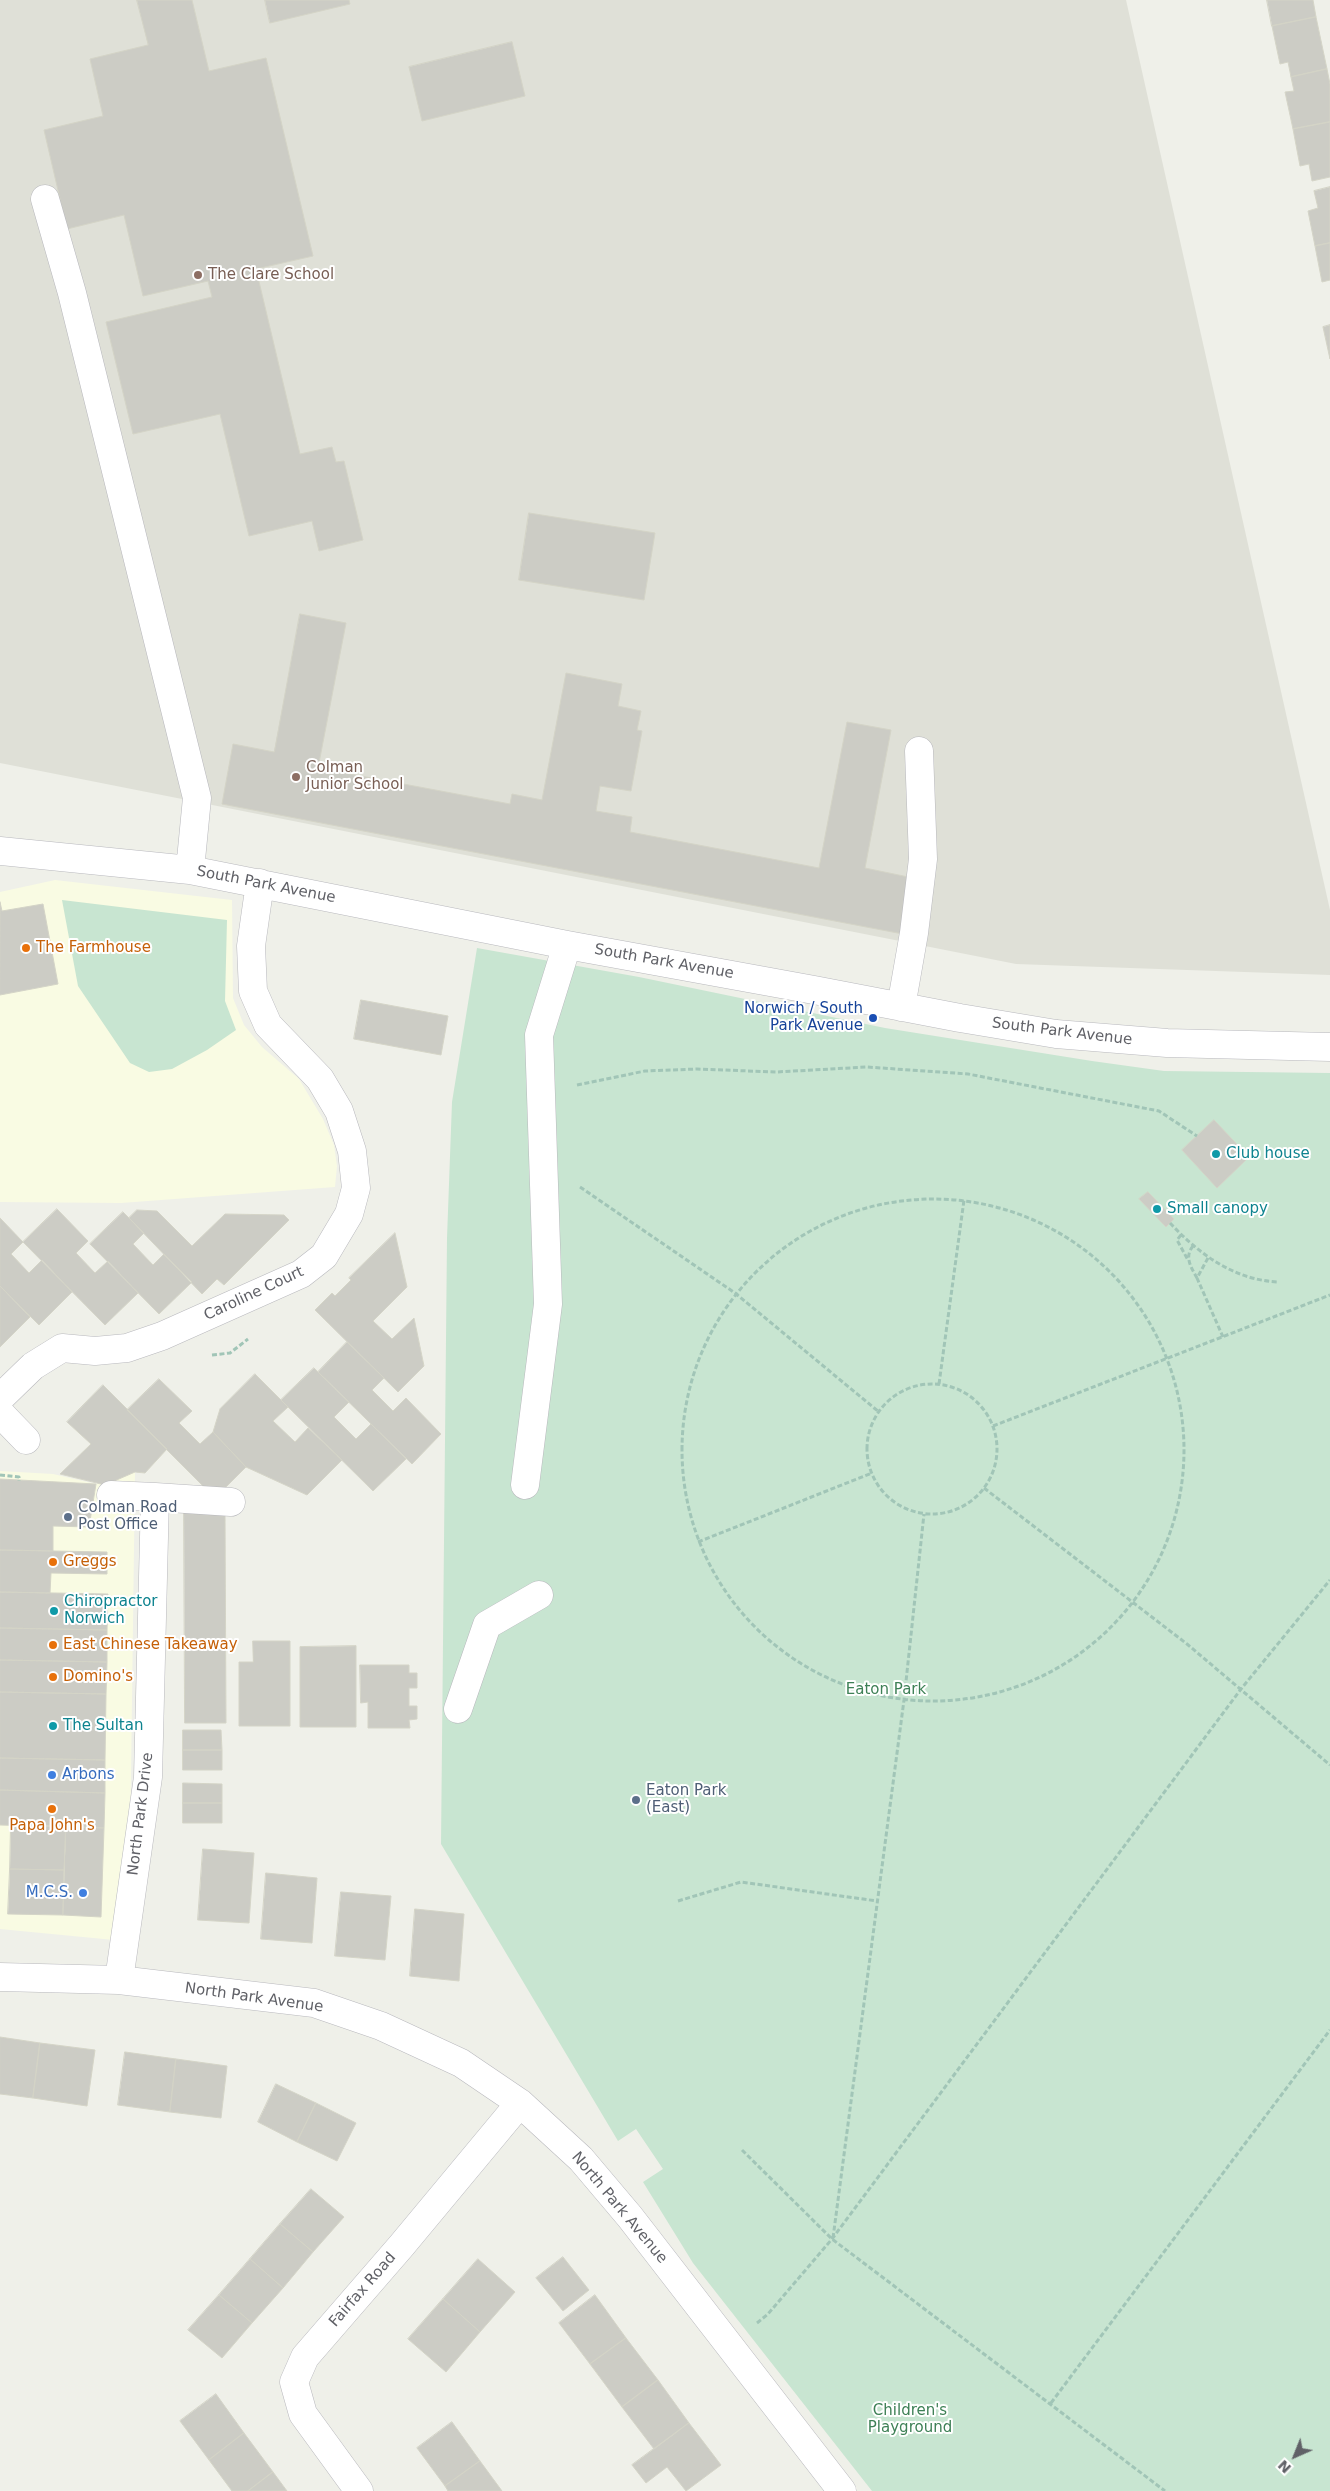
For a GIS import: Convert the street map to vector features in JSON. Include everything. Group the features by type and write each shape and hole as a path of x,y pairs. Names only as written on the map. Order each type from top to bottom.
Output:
{"street":[{"path":"45,199 74,302 197,798 190,870"},
{"path":"901,1007 914,934 924,859 919,751"},
{"name":"South Park Avenue","path":"0,851 190,870 567,945 1056,1034 1167,1043 1330,1047"},
{"name":"Caroline Court","path":"0,1398 33,1366 62,1348 95,1351 128,1348 162,1336 301,1274 324,1256 349,1214 356,1188 352,1151 339,1111 320,1079 268,1025 253,991 251,946 260,883"},
{"path":"525,1486 548,1304 539,1035 567,945"},
{"path":"0,1413 26,1440"},
{"path":"111,1495 191,1498 231,1502"},
{"name":"North Park Drive","path":"119,1980 148,1777 155,1497"},
{"path":"458,1710 487,1625 539,1595"},
{"name":"North Park Avenue","path":"0,1977 119,1980 314,2003 381,2026 461,2063 520,2102 581,2159 842,2491"},
{"name":"Fairfax Road","path":"359,2491 303,2414 294,2382 305,2357 402,2245 520,2102"}],"path":[{"path":"541,1088 572,1085 645,1071 697,1069 776,1072 867,1066 950,1072 1159,1110 1197,1136"},
{"path":"544,1162 735,1293 879,1412"},
{"path":"910,1198 964,1200 1021,1214 1074,1241 1114,1275 1152,1325 1167,1357 1180,1404 1185,1455 1178,1509 1154,1571 1134,1603 1095,1643 1058,1669 1013,1689 954,1701 904,1700 850,1688 806,1667 767,1639 738,1609 710,1567 698,1542 687,1506 682,1477 681,1441 686,1399 697,1361 715,1323 735,1293 778,1250 806,1232 853,1211 910,1198"},
{"path":"939,1384 964,1200"},
{"path":"1170,1223 1208,1258 1236,1273 1263,1282 1278,1282"},
{"path":"1181,1235 1177,1240 1223,1337"},
{"path":"1188,1260 1189,1251 1193,1246"},
{"path":"1196,1278 1208,1258"},
{"path":"993,1426 1330,1295"},
{"path":"939,1384 958,1390 974,1400 986,1412 993,1426 997,1444 996,1462 984,1488 959,1508 936,1514 924,1514 902,1507 888,1497 872,1473 867,1447 870,1430 879,1412 899,1394 913,1387 939,1384"},
{"path":"698,1542 872,1473"},
{"path":"0,1475 19,1477 19,1481"},
{"path":"984,1488 1134,1603 1241,1690 1330,1766"},
{"path":"832,2239 904,1700 924,1514"},
{"path":"729,2345 768,2314 832,2239 1241,1690 1330,1580"},
{"path":"678,1901 741,1882 877,1900"},
{"path":"1051,2403 1330,2030"},
{"path":"742,2150 832,2239 1165,2491"}],"shaded area":[{"path":"0,0 1126,0 1330,910 1330,975 1016,964 0,763"},
{"path":"55,880 232,900 233,998 244,1025 262,1047 299,1079 323,1119 334,1145 337,1166 335,1187 121,1203 0,1202 0,892"},
{"path":"0,1471 53,1474 96,1484 135,1472 129,1928 114,1940 0,1929"}],"green space":[{"path":"62,900 227,920 225,1001 236,1030 207,1050 172,1069 149,1072 130,1063 78,986"},
{"name":"Eaton Park","path":"477,948 639,977 885,1028 1092,1061 1164,1071 1330,1073 1330,2491 872,2491 693,2263 643,2182 663,2169 636,2129 618,2141 441,1844 447,1238 452,1102"}],"building":[{"name":"The Clare School","path":"137,0 192,0 209,71 266,58 313,256 256,269 300,454 332,447 336,462 344,461 363,540 319,551 312,521 249,536 220,414 133,434 106,322 212,297 208,281 143,296 124,215 67,229 44,130 103,116 90,59 148,45"},
{"path":"265,0 349,0 350,4 270,23"},
{"path":"1267,0 1313,0 1316,17 1272,26"},
{"path":"1316,17 1327,69 1291,77 1288,62 1280,64 1272,26"},
{"path":"512,42 525,96 422,121 409,67"},
{"path":"1327,69 1330,84 1330,122 1293,129 1285,92 1294,91 1291,77"},
{"path":"1330,122 1330,177 1312,181 1309,164 1300,166 1293,129"},
{"path":"1330,187 1330,243 1315,246 1308,211 1318,208 1314,191"},
{"path":"1330,243 1330,280 1322,282 1315,246"},
{"path":"1330,325 1330,359 1323,327"},
{"path":"529,513 655,533 644,600 519,580"},
{"name":"Colman Junior School","path":"300,614 346,623 318,768 510,804 512,794 542,800 566,673 622,684 618,706 641,711 637,730 642,731 631,791 600,786 596,811 632,817 630,832 819,868 847,722 891,730 865,868 913,878 903,934 222,804 233,744 274,752"},
{"name":"The Farmhouse","path":"0,902 2,911 43,904 58,984 0,995"},
{"path":"361,1000 448,1016 441,1055 354,1039"},
{"name":"Club house","path":"1214,1120 1249,1157 1217,1188 1182,1150"},
{"name":"Small canopy","path":"1148,1192 1174,1219 1166,1227 1139,1199"},
{"path":"57,1209 88,1241 76,1253 95,1273 108,1261 138,1293 105,1325 23,1242"},
{"path":"137,1210 157,1211 192,1246 225,1214 284,1215 289,1220 224,1285 217,1279 202,1294 129,1218"},
{"path":"123,1212 144,1233 133,1244 153,1265 164,1254 192,1282 159,1314 90,1244"},
{"path":"0,1218 23,1242 11,1254 29,1273 42,1260 72,1292 39,1325 0,1286"},
{"path":"395,1233 407,1287 373,1321 392,1339 414,1318 424,1366 398,1392 315,1310 332,1293 335,1296 351,1280 349,1278"},
{"path":"0,1286 30,1317 0,1347"},
{"path":"347,1342 384,1378 372,1390 393,1411 406,1398 441,1434 412,1464 318,1372"},
{"path":"314,1368 349,1402 334,1417 356,1439 371,1424 406,1459 373,1491 281,1400"},
{"path":"255,1374 288,1407 273,1421 295,1442 308,1428 342,1460 307,1495 246,1467 213,1432 220,1409"},
{"path":"159,1379 192,1411 179,1423 200,1444 213,1432 246,1467 215,1498 127,1410"},
{"path":"103,1385 167,1449 145,1473 135,1472 105,1485 60,1474 91,1444 67,1422"},
{"path":"0,1479 96,1484 89,1527 53,1526 53,1551 0,1550"},
{"path":"184,1512 225,1512 226,1723 185,1723"},
{"name":"Greggs","path":"0,1550 107,1552 107,1574 51,1573 50,1593 0,1592"},
{"name":"Chiropractor Norwich","path":"0,1592 108,1594 107,1630 0,1628"},
{"name":"East Chinese Takeaway","path":"0,1628 107,1630 107,1662 0,1660"},
{"path":"253,1641 290,1641 290,1726 239,1726 239,1662 253,1662"},
{"path":"356,1646 356,1727 300,1727 300,1647"},
{"name":"Domino's","path":"0,1660 107,1662 106,1694 0,1692"},
{"path":"360,1665 409,1665 409,1673 417,1673 417,1688 409,1688 409,1706 417,1706 417,1719 409,1720 410,1728 368,1728 368,1702 361,1703"},
{"name":"The Sultan","path":"0,1692 106,1694 105,1760 0,1758"},
{"path":"183,1730 221,1730 222,1750 183,1750"},
{"path":"183,1750 222,1750 222,1770 183,1770"},
{"name":"Arbons","path":"0,1758 105,1760 105,1793 0,1790"},
{"path":"183,1783 222,1784 222,1803 183,1803"},
{"name":"Papa John's","path":"0,1790 105,1793 104,1828 0,1825"},
{"path":"183,1803 222,1803 222,1823 183,1823"},
{"path":"11,1825 66,1826 64,1870 10,1869"},
{"name":"M.C.S.","path":"66,1826 104,1828 101,1917 63,1915"},
{"path":"203,1849 254,1853 249,1923 198,1920"},
{"path":"10,1869 64,1870 63,1915 8,1914"},
{"path":"266,1873 317,1878 312,1943 261,1939"},
{"path":"341,1892 391,1896 385,1960 335,1956"},
{"path":"415,1909 464,1914 459,1981 410,1976"},
{"path":"0,2037 40,2043 33,2098 0,2094"},
{"path":"40,2043 95,2050 87,2106 33,2098"},
{"path":"125,2052 176,2059 170,2112 118,2105"},
{"path":"176,2059 227,2066 221,2118 170,2112"},
{"path":"276,2084 316,2103 297,2142 258,2122"},
{"path":"316,2103 356,2123 337,2161 297,2142"},
{"path":"311,2189 344,2217 313,2252 280,2224"},
{"path":"280,2224 313,2252 283,2288 250,2259"},
{"path":"563,2257 589,2290 563,2311 536,2278"},
{"path":"250,2259 283,2288 252,2323 219,2295"},
{"path":"478,2259 515,2292 480,2332 443,2299"},
{"path":"219,2295 252,2323 222,2358 188,2330"},
{"path":"595,2295 626,2338 590,2364 559,2323"},
{"path":"443,2299 480,2332 446,2372 408,2339"},
{"path":"626,2338 658,2380 622,2407 590,2364"},
{"path":"658,2380 689,2423 654,2449 622,2407"},
{"path":"216,2394 244,2433 209,2460 180,2421"},
{"path":"452,2422 480,2461 445,2486 417,2448"},
{"path":"689,2423 721,2465 686,2491 667,2467 646,2483 632,2465"},
{"path":"244,2433 273,2472 248,2491 232,2491 209,2460"},
{"path":"480,2461 502,2491 448,2491 445,2486"},
{"path":"273,2472 287,2491 248,2491"}],"place":[{"name":"The Clare School","path":"198,275"},
{"name":"Colman Junior School","path":"296,777"},
{"name":"The Farmhouse","path":"26,948"},
{"name":"Norwich / South Park Avenue","path":"873,1018"},
{"name":"Club house","path":"1216,1154"},
{"name":"Small canopy","path":"1157,1209"},
{"name":"Colman Road Post Office","path":"68,1517"},
{"name":"Greggs","path":"53,1562"},
{"name":"Chiropractor Norwich","path":"54,1611"},
{"name":"East Chinese Takeaway","path":"53,1645"},
{"name":"Domino's","path":"53,1677"},
{"name":"The Sultan","path":"53,1726"},
{"name":"Arbons","path":"52,1775"},
{"name":"Eaton Park (East)","path":"636,1800"},
{"name":"Papa John's","path":"52,1809"},
{"name":"M.C.S.","path":"83,1893"}],"park label":[{"name":"Children's Playground","path":"910,2420"}]}
